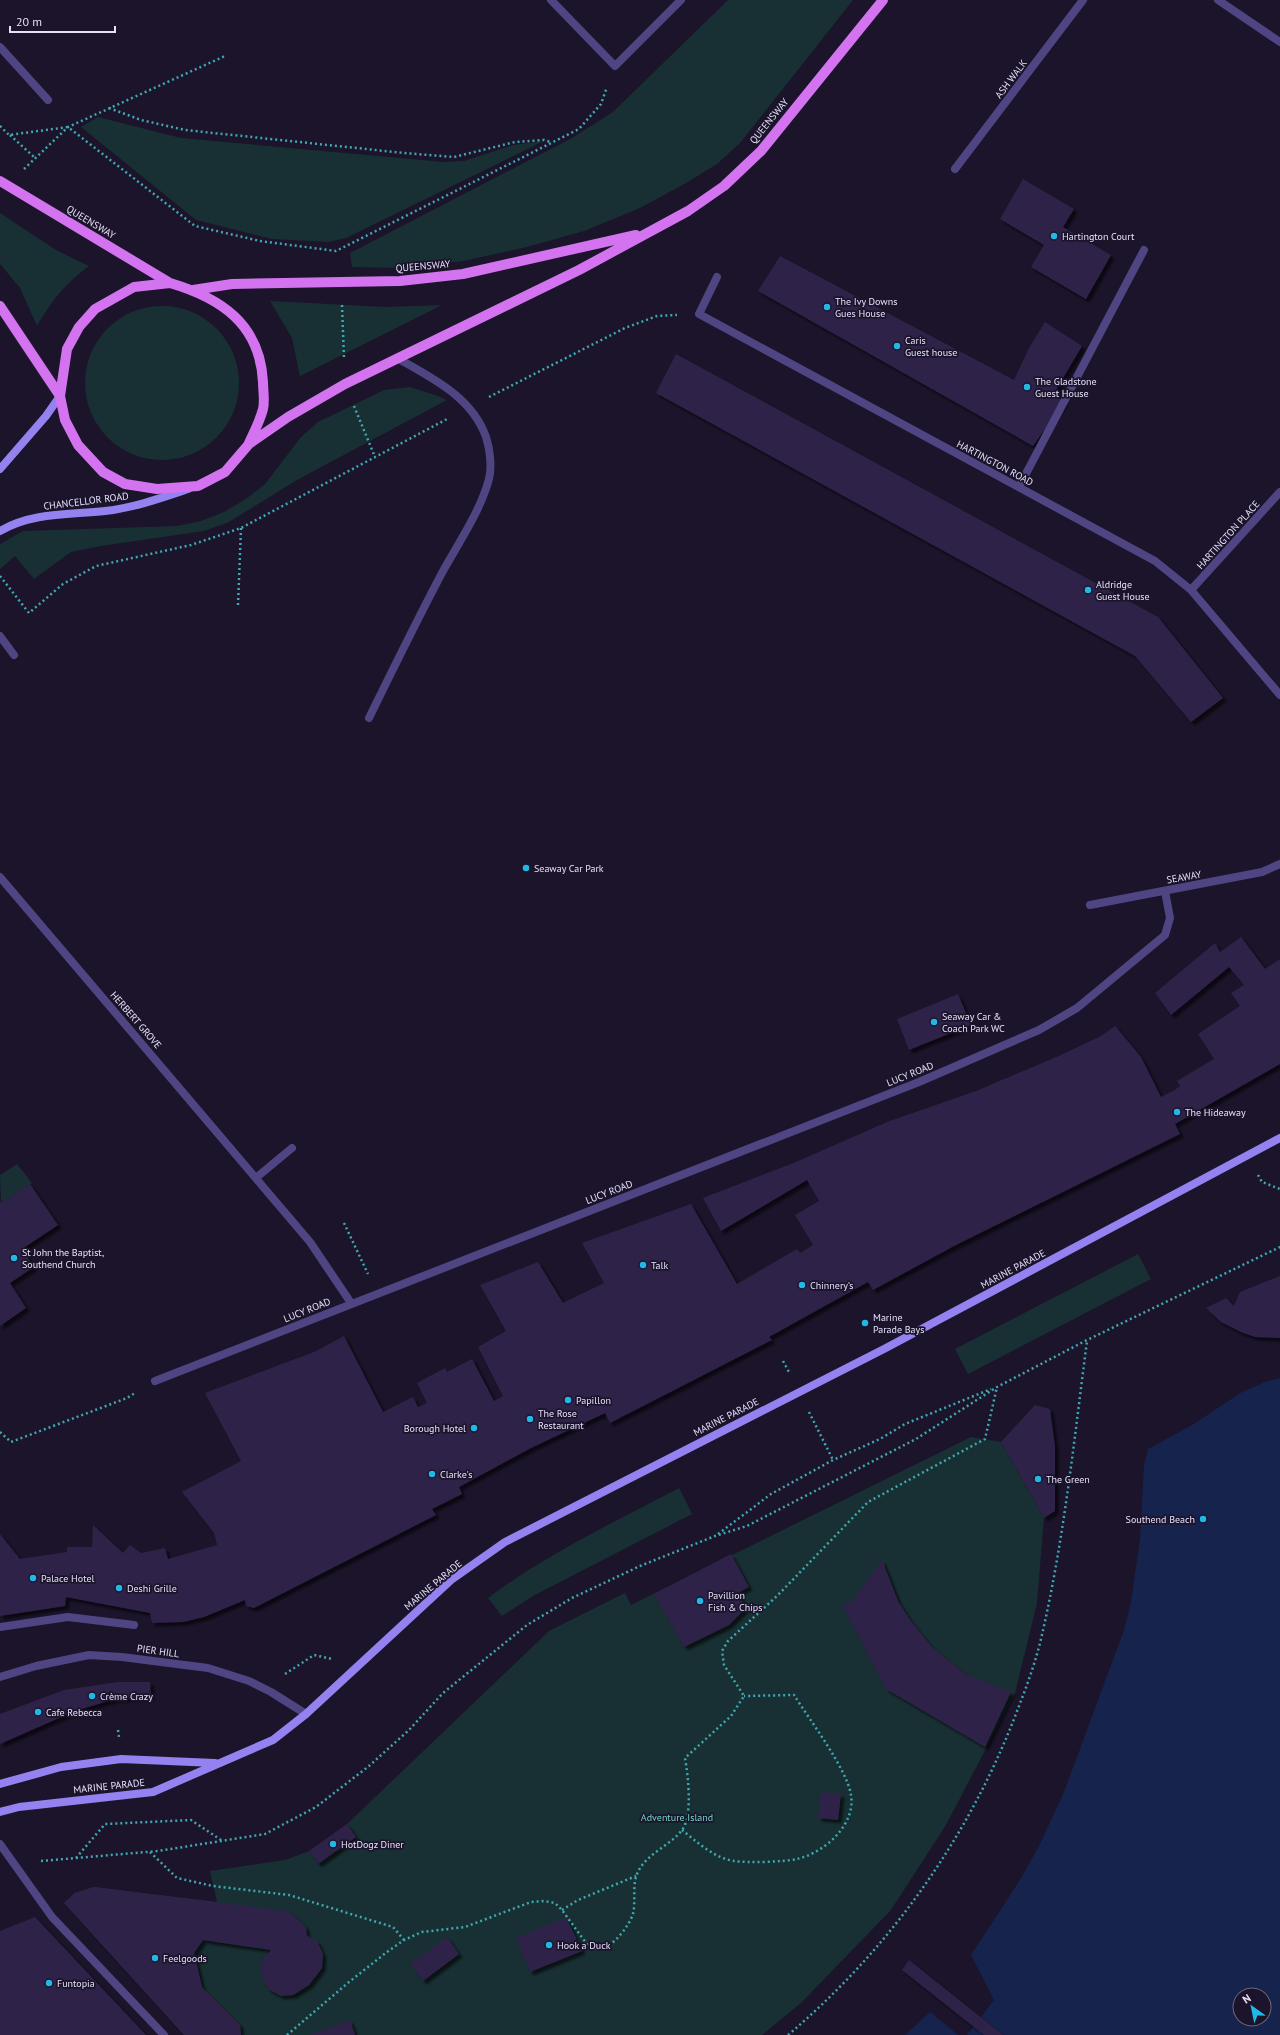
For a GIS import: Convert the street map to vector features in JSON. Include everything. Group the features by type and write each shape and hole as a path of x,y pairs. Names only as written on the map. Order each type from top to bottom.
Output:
{"main road":[{"name":"QUEENSWAY","path":"170,283 134,287 96,309 78,327 67,349 60,396 65,420 78,445 103,472 125,484 157,489 198,486 225,472 249,444 288,417 339,387 579,270 688,211 724,186 761,151 883,0"},
{"name":"QUEENSWAY","path":"0,180 170,283 193,290 220,303 243,325 258,351 262,363 264,408 249,444"},
{"name":"QUEENSWAY","path":"193,290 232,284 400,281 463,274 650,232"},
{"name":"QUEENSWAY","path":"0,306 60,396"}],"street":[{"path":"551,0 615,66 681,0"},
{"name":"ASH WALK","path":"955,170 1083,0"},
{"path":"1218,0 1280,42"},
{"path":"0,47 48,100"},
{"path":"1019,487 1144,250"},
{"path":"699,314 717,277"},
{"name":"HARTINGTON ROAD","path":"699,314 1155,561 1191,590 1280,695"},
{"path":"369,718 426,603 482,500 489,478 490,457 486,437 468,408 450,388 397,358"},
{"path":"0,469 46,416 60,396"},
{"name":"CHANCELLOR ROAD","path":"0,531 34,518 62,513 105,511 150,502 198,486"},
{"name":"HARTINGTON PLACE","path":"1191,590 1280,492"},
{"path":"0,636 14,655"},
{"name":"SEAWAY","path":"1090,905 1262,872 1280,864"},
{"name":"HERBERT GROVE","path":"0,877 257,1177 310,1242 351,1303"},
{"name":"LUCY ROAD","path":"155,1381 351,1303 919,1082 1039,1030 1077,1008 1165,935 1170,918 1165,891"},
{"name":"MARINE PARADE","path":"0,1812 19,1807 154,1792 273,1740 306,1714 451,1580 505,1542 891,1345 1280,1138"},
{"path":"257,1177 292,1148"},
{"path":"0,1627 68,1617 134,1625"},
{"name":"PIER HILL","path":"0,1677 36,1666 89,1655 122,1656 208,1668 249,1681 271,1692 306,1714"},
{"name":"MARINE PARADE","path":"0,1784 61,1766 121,1759 216,1764"},
{"path":"0,1844 19,1873 52,1917 164,2035"}],"path":[{"path":"9,135 68,127 225,56"},
{"path":"68,127 195,226 260,241 336,251 579,129 601,104 615,66"},
{"path":"109,108 141,120 185,130 404,153 454,156 515,142 544,140 551,142"},
{"path":"0,126 34,158"},
{"path":"25,168 68,127"},
{"path":"0,576 29,613 63,584 96,566 191,545 241,528 468,408 625,328 657,316 699,314"},
{"path":"238,605 241,528"},
{"path":"344,1223 377,1293"},
{"path":"19,1873 37,1862 149,1852 265,1834 316,1807 369,1766 409,1730 443,1693 527,1625 572,1598 640,1566 715,1536 747,1526 916,1439 997,1387 1087,1340 1280,1247"},
{"path":"788,2035 823,2005 884,1940 942,1860 973,1808 1003,1746 1025,1691 1041,1640 1061,1536 1087,1340"},
{"path":"0,1432 11,1442 127,1398 155,1381"},
{"path":"715,1536 771,1494 833,1460 880,1439 905,1424 997,1387"},
{"path":"744,1696 724,1665 722,1651 728,1640 778,1595 868,1502 985,1439 997,1387"},
{"path":"249,1681 288,1673 314,1655 360,1664"},
{"path":"286,2035 349,1982 404,1940 422,1932 465,1927 531,1902 544,1902 555,1904 562,1910 589,1947 599,1949 610,1945 628,1923 633,1913 636,1876 643,1862 682,1830 687,1817 688,1800 685,1758 731,1716 744,1696"},
{"path":"682,1830 716,1855 733,1861 776,1861 798,1859 818,1850 845,1826 851,1812 852,1795 847,1778 794,1696 744,1696"},
{"path":"76,1858 105,1824 191,1820 221,1840"},
{"path":"149,1852 177,1878 214,1886 289,1895 393,1927 404,1940"},
{"path":"562,1910 578,1900 636,1876"}],"green space":[{"path":"728,0 853,0 740,143 717,164 640,208 584,231 527,247 463,261 402,268 352,267 350,253 572,138 613,112"},
{"path":"98,117 181,138 444,162 464,161 513,145 544,141 346,238 328,242 272,239 196,220 81,127"},
{"path":"0,213 56,250 89,266 73,279 60,293 48,308 37,326 20,288 0,264"},
{"path":"270,301 386,307 442,305 300,376 292,338"},
{"path":"154,306 170,306 192,312 217,328 233,353 238,368 238,398 233,413 217,438 205,447 184,457 170,460 154,460 140,457 126,451 113,443 102,432 88,405 85,391 85,375 88,361 94,347 102,334 113,323 140,309"},
{"path":"410,387 447,400 297,480 229,522 204,531 101,546 71,552 34,579 15,556 0,569 0,544 23,531 177,526 201,521 224,512 246,499 265,484 301,437 318,422 384,390"},
{"path":"17,1164 32,1183 1,1203 0,1175"},
{"path":"1138,1254 1151,1279 968,1374 955,1349"},
{"name":"Adventure Island","path":"971,1437 1001,1442 1044,1518 1037,1603 1015,1693 946,1825 891,1910 801,2003 762,2035 184,2035 64,1903 75,1893 94,1887 217,1902 210,1871 285,1860 309,1851 318,1864 356,1837 347,1824 549,1631 625,1593 631,1605"},
{"path":"679,1488 692,1514 533,1596 502,1616 488,1598 510,1582 557,1553"}],"water":[{"path":"1280,1378 1280,2035 967,2035 994,2000 971,1955 1020,1880 1040,1844 1064,1792 1124,1630 1131,1602 1140,1539 1144,1464 1148,1449 1192,1425 1242,1392 1265,1382"},
{"path":"930,2012 958,2035 905,2035"}],"building":[{"name":"Hartington Court","path":"1023,179 1074,209 1063,227 1111,255 1086,299 1031,267 1044,245 1000,219"},
{"path":"780,256 1014,380 1028,350 1045,322 1082,346 1053,395 1064,402 1033,446 758,291"},
{"path":"676,354 1158,617 1223,698 1191,722 1135,656 656,393"},
{"path":"1241,937 1265,969 1280,959 1280,1064 1175,1124 1180,1134 954,1246 873,1290 868,1282 769,1337 772,1340 610,1423 605,1413 531,1448 459,1487 462,1494 432,1509 436,1515 254,1608 246,1606 245,1600 204,1617 183,1622 152,1623 150,1613 66,1597 65,1606 0,1616 0,1534 20,1559 67,1552 67,1547 92,1547 93,1525 123,1553 130,1545 141,1553 165,1548 168,1559 217,1545 214,1533 182,1492 241,1461 205,1393 314,1352 344,1336 383,1412 413,1397 418,1407 427,1403 417,1383 445,1368 447,1372 472,1359 494,1401 503,1396 478,1347 506,1331 480,1285 538,1262 563,1303 604,1283 582,1243 691,1204 737,1284 797,1249 800,1253 813,1245 795,1215 819,1201 807,1180 721,1231 703,1198 796,1162 887,1122 976,1091 1061,1055 1101,1036 1115,1026 1141,1057 1161,1097 1175,1090 1180,1086 1177,1081 1214,1059 1198,1034 1240,1006 1231,993 1244,985 1229,967 1171,1015 1155,993 1215,943 1220,952"},
{"name":"Seaway Car & Coach Park WC","path":"958,994 971,1025 909,1050 897,1019"},
{"name":"St John the Baptist, Southend Church","path":"30,1184 58,1225 22,1249 34,1267 10,1283 26,1308 0,1326 0,1201 1,1203"},
{"path":"1280,1276 1280,1338 1255,1337 1241,1332 1221,1322 1206,1308 1226,1298 1234,1306 1240,1292"},
{"name":"The Green","path":"1035,1405 1050,1409 1055,1447 1055,1511 1044,1518 1001,1442"},
{"name":"Pavillion Fish & Chips","path":"731,1554 749,1587 738,1593 746,1608 729,1625 684,1647 654,1594"},
{"path":"882,1560 898,1601 910,1620 932,1647 965,1674 1011,1692 985,1747 886,1689 842,1605 852,1601"},
{"path":"118,1682 150,1682 151,1697 115,1699 75,1711 0,1744 0,1714 64,1690"},
{"path":"821,1792 841,1794 838,1820 818,1818"},
{"name":"HotDogz Diner","path":"347,1824 356,1837 318,1864 309,1851"},
{"name":"Feelgoods","path":"94,1887 288,1911 306,1927 307,1936 317,1941 323,1954 322,1968 309,1985 293,1995 281,1996 268,1989 261,1976 262,1961 271,1950 203,1940 194,1953 202,1987 240,2025 241,2035 184,2035 64,1903 75,1893"},
{"name":"Funtopia","path":"35,1917 146,2035 0,2035 0,1931"},
{"name":"Hook a Duck","path":"566,1917 582,1951 530,1972 516,1938"},
{"path":"447,1937 459,1954 423,1981 410,1964"},
{"path":"909,1960 1003,2035 984,2035 902,1970"},
{"path":"350,2020 355,2035 309,2035"}],"place":[{"name":"Hartington Court","path":"1054,236"},
{"name":"The Ivy Downs Gues House","path":"827,307"},
{"name":"Caris Guest house","path":"897,346"},
{"name":"The Gladstone Guest House","path":"1027,387"},
{"name":"Aldridge Guest House","path":"1088,590"},
{"name":"Seaway Car Park","path":"526,868"},
{"name":"Seaway Car & Coach Park WC","path":"934,1022"},
{"name":"The Hideaway","path":"1177,1112"},
{"name":"St John the Baptist, Southend Church","path":"14,1258"},
{"name":"Talk","path":"643,1265"},
{"name":"Chinnery’s","path":"802,1285"},
{"name":"Marine Parade Bays","path":"865,1323"},
{"name":"Papillon","path":"568,1400"},
{"name":"The Rose Restaurant","path":"530,1419"},
{"name":"Borough Hotel","path":"474,1428"},
{"name":"Clarke's","path":"432,1474"},
{"name":"The Green","path":"1038,1479"},
{"name":"Southend Beach","path":"1203,1519"},
{"name":"Palace Hotel","path":"33,1578"},
{"name":"Deshi Grille","path":"119,1588"},
{"name":"Pavillion Fish & Chips","path":"700,1601"},
{"name":"Crème Crazy","path":"92,1696"},
{"name":"Cafe Rebecca","path":"38,1712"},
{"name":"HotDogz Diner","path":"333,1844"},
{"name":"Hook a Duck","path":"549,1945"},
{"name":"Feelgoods","path":"155,1958"},
{"name":"Funtopia","path":"49,1983"}]}
